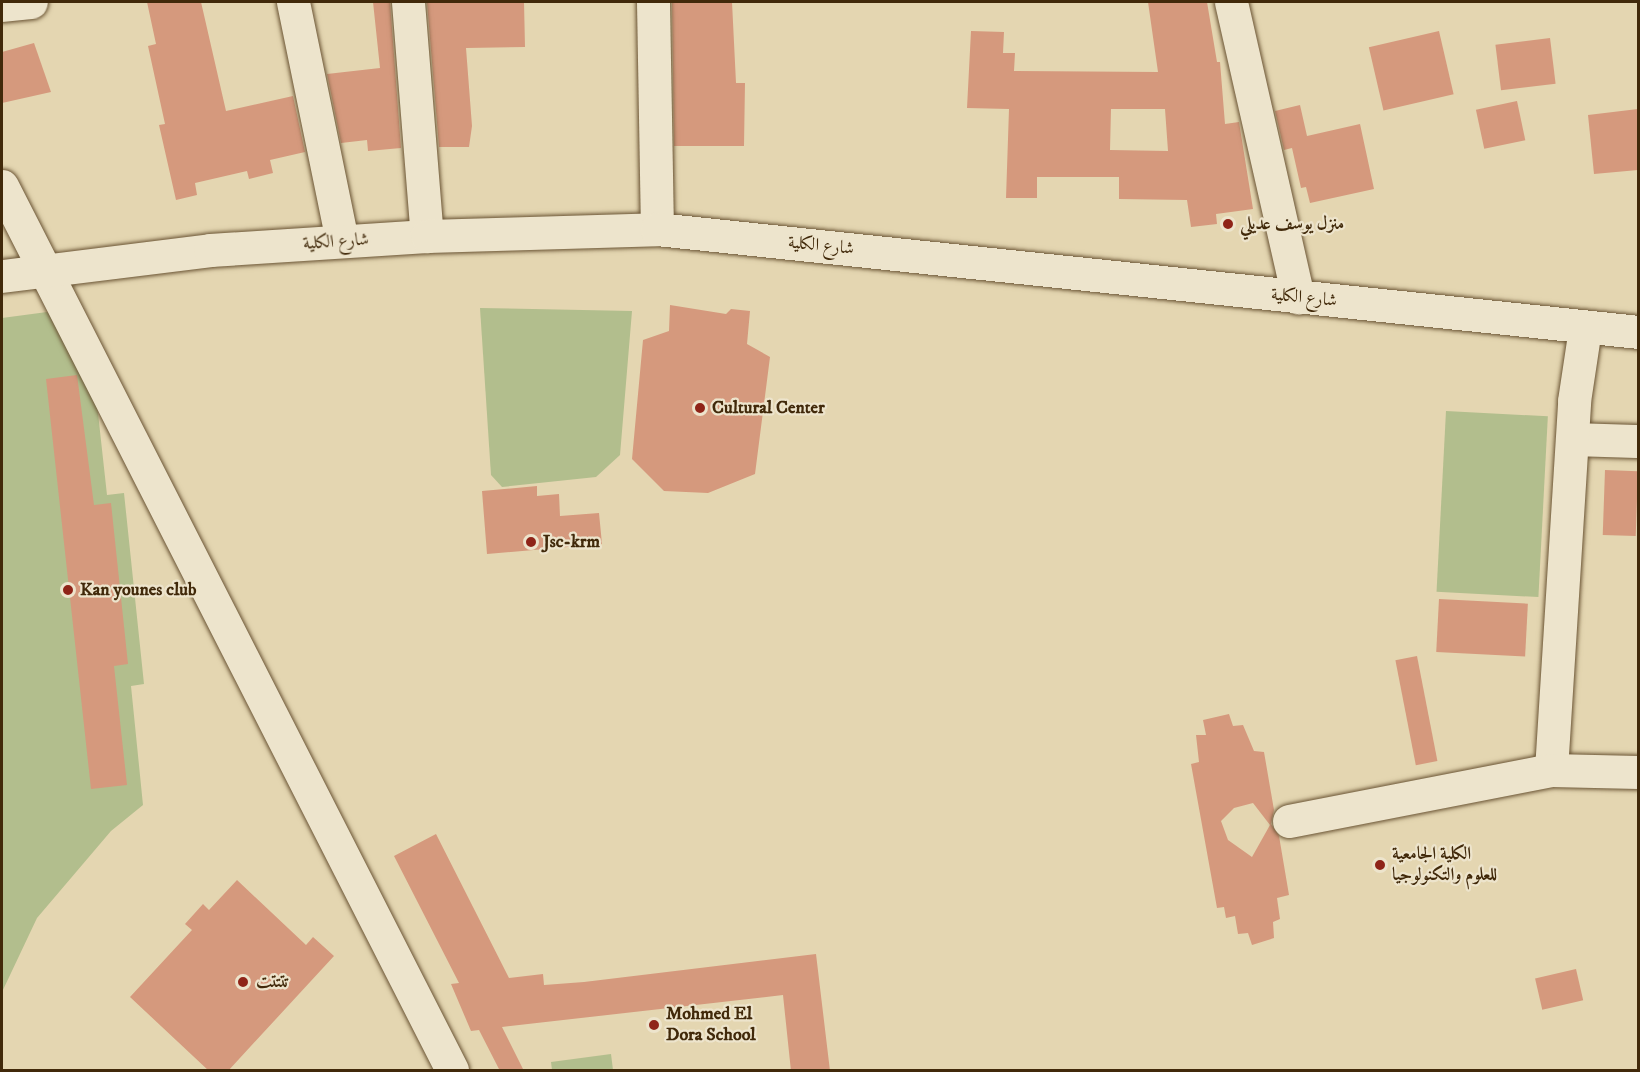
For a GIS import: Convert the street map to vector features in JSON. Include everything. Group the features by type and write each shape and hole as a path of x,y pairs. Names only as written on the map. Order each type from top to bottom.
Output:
{"street":[{"path":"2,5 31,2"},
{"path":"293,2 342,241"},
{"path":"408,2 427,236"},
{"path":"652,2 657,229"},
{"path":"1232,2 1298,298"},
{"path":"2,186 452,1071"},
{"name":"شارع الكلية","path":"2,276 210,250 427,236 657,229 1638,332"},
{"path":"1551,770 1573,439 1585,328"},
{"path":"1573,439 1638,441"},
{"path":"1289,821 1551,770 1638,772"}],"green space":[{"path":"480,308 632,311 620,455 596,477 502,487 491,475"},
{"name":"Kan younes club","path":"47,312 77,330 96,395 107,495 124,493 144,684 131,686 143,805 111,831 37,918 2,992 2,318"},
{"path":"1446,411 1548,416 1538,597 1437,592"},
{"path":"611,1054 613,1070 552,1070 551,1062"}],"building":[{"path":"147,2 201,2 226,111 293,96 305,152 270,160 273,173 249,179 247,171 195,183 197,195 176,200 159,125 165,124 148,46 156,44"},
{"path":"373,2 390,2 401,148 368,151 367,140 341,143 327,74 380,68"},
{"path":"427,2 524,2 525,47 466,48 472,126 469,147 439,147"},
{"path":"672,2 732,2 736,83 745,83 744,146 674,146"},
{"path":"1148,2 1207,2 1217,62 1220,62 1225,124 1239,122 1253,209 1216,214 1217,224 1191,227 1187,200 1119,199 1119,177 1037,177 1037,198 1006,198 1009,109 967,108 971,31 1004,32 1003,53 1015,53 1014,71 1158,72","holes":["1111,109 1165,109 1168,151 1110,150"]},
{"path":"1439,31 1454,94 1383,111 1369,47"},
{"path":"1550,38 1556,84 1501,90 1495,45"},
{"path":"34,43 51,92 2,103 2,52"},
{"path":"1517,101 1525,140 1484,149 1476,110"},
{"path":"1300,105 1307,136 1360,124 1374,189 1310,203 1306,187 1301,188 1292,148 1284,150 1275,111"},
{"path":"1638,109 1638,170 1594,174 1588,115"},
{"name":"Cultural Center","path":"670,305 726,314 731,309 750,311 747,344 770,357 755,474 708,493 664,491 632,459 643,340 669,331"},
{"path":"77,375 94,505 111,503 128,664 114,666 127,785 91,789 46,379"},
{"path":"1605,470 1638,471 1636,536 1603,535"},
{"path":"537,486 537,496 559,494 560,516 599,513 602,544 487,554 482,491"},
{"path":"1439,599 1528,604 1525,657 1436,652"},
{"path":"1417,656 1437,761 1416,765 1395,660"},
{"path":"1229,714 1233,726 1243,725 1254,751 1264,752 1274,810 1271,824 1279,836 1289,895 1277,898 1280,919 1273,922 1274,938 1252,945 1248,933 1238,934 1235,916 1226,918 1224,907 1217,908 1191,764 1199,762 1196,735 1206,735 1203,720","holes":["1253,803 1270,825 1252,857 1228,840 1221,821 1234,808"]},
{"path":"436,834 509,978 543,974 544,985 584,982 816,954 830,1071 791,1071 783,995 502,1027 524,1071 500,1071 479,1030 471,1031 451,984 459,983 394,856"},
{"path":"237,880 306,945 313,937 334,956 228,1071 209,1071 130,997 192,930 185,924 203,904 209,910"},
{"path":"1576,969 1583,1000 1542,1010 1535,978"}],"place":[{"name":"منزل يوسف عديلي","path":"1228,224"},
{"name":"Cultural Center","path":"700,408"},
{"name":"Jsc-krm","path":"531,542"},
{"name":"Kan younes club","path":"68,590"},
{"name":"الكلية الجامعية للعلوم والتكنولوجيا","path":"1380,865"},
{"name":"تتتتت","path":"243,982"},
{"name":"Mohmed El Dora School","path":"654,1025"}]}
